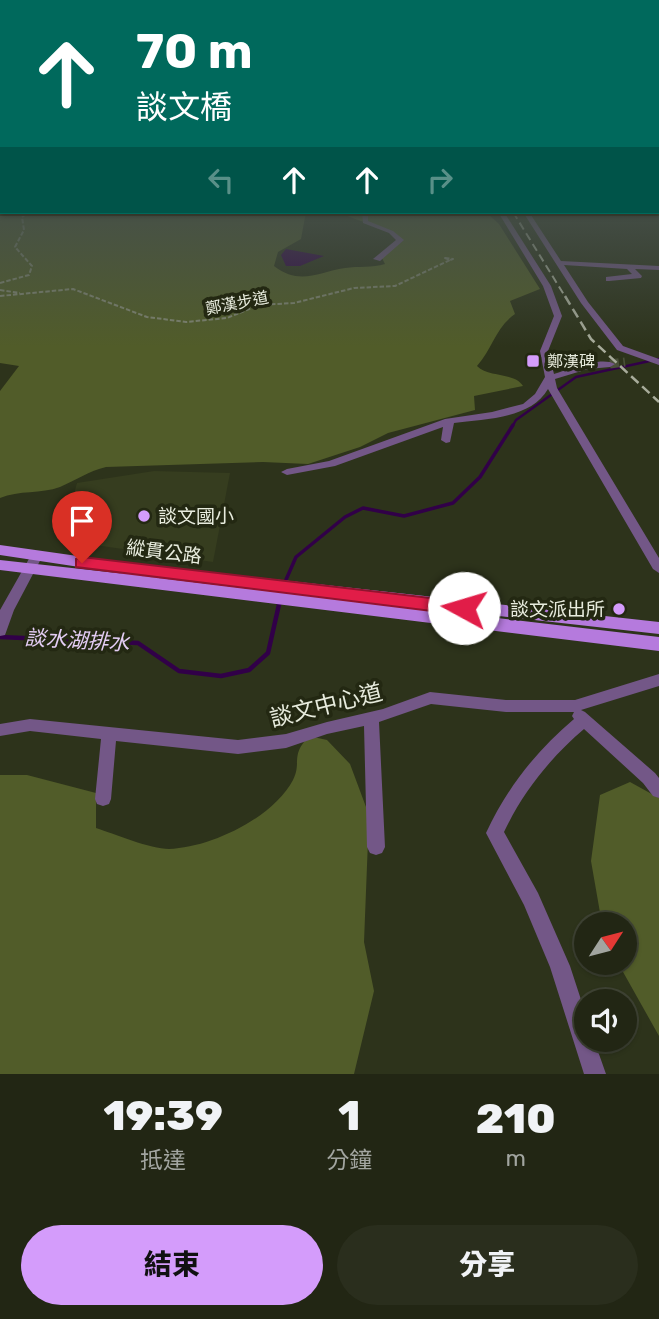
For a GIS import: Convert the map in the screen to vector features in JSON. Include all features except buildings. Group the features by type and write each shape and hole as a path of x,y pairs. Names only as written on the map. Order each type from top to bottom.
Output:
{"main road":[{"name":"縱貫公路","path":"0,550 32,564"},
{"name":"縱貫公路","path":"0,565 32,564 330,599"},
{"path":"330,599 659,628"},
{"path":"330,599 659,644"}],"street":[{"path":"377,259 391,247"},
{"path":"523,247 547,286 558,316 544,351 550,383 659,569"},
{"path":"549,247 620,348 659,362"},
{"path":"577,264 579,250"},
{"path":"560,263 659,268"},
{"path":"609,279 638,276 630,268"},
{"path":"625,362 641,355 659,353"},
{"path":"287,472 331,464 449,421 527,406 540,396 550,383 587,366 610,364"},
{"path":"446,440 449,421"},
{"path":"0,631 7,610 32,564"},
{"name":"談文中心道","path":"0,730 30,725 239,747 286,741 371,718 430,698 579,713 659,680"},
{"path":"595,1074 560,966 531,899 495,833 509,800 561,739 579,713 656,780"},
{"path":"371,718 376,846"},
{"path":"103,799 109,734"}],"path":[{"path":"0,283 29,275 32,266 15,247"},
{"name":"鄭漢步道","path":"0,296 73,289 147,317 186,323 227,317 259,306 293,303 354,288 395,286 450,260"},
{"name":"鄭漢步道","path":"0,290 26,293"}],"shaded area":[{"path":"0,247 287,247 278,252 274,266 292,275 309,276 345,268 385,264 380,254 392,247 514,247 540,289 510,301 515,314 498,332 477,366 482,370 514,379 523,386 474,396 475,410 388,433 360,447 308,464 263,462 106,467 60,487 0,498 0,391 19,366 0,363"},
{"path":"286,249 324,256 300,266 286,266 281,255"},
{"name":"談文國小","path":"154,471 230,473 213,562 81,543 67,519 77,483"},
{"path":"309,736 327,740 350,764 369,815 364,942 374,991 354,1074 0,1074 0,775 27,775 96,793 96,828 152,847 185,847 221,837 271,807 293,780 298,754"},
{"path":"630,782 659,798 659,1036 637,997 637,989 633,989 625,975 637,975 637,912 600,912 591,861 600,795"}],"waterway":[{"name":"談水湖排水","path":"512,427 516,420 576,377 659,359"},
{"name":"談水湖排水","path":"285,582 296,557 345,517 363,508 404,516 453,503 480,477 513,425"},
{"name":"談水湖排水","path":"0,637 138,643 179,671 221,676 249,670 268,653 280,600"}],"tunnel":[{"path":"610,364 625,362"}],"railway":[{"path":"535,247 566,298"},
{"path":"565,296 591,339 659,402"}],"place":[{"name":"鄭漢碑","path":"533,361"},
{"name":"談文國小","path":"144,516"},
{"name":"談文派出所","path":"619,609"}],"route":[{"path":"82,563 464,608"}]}
